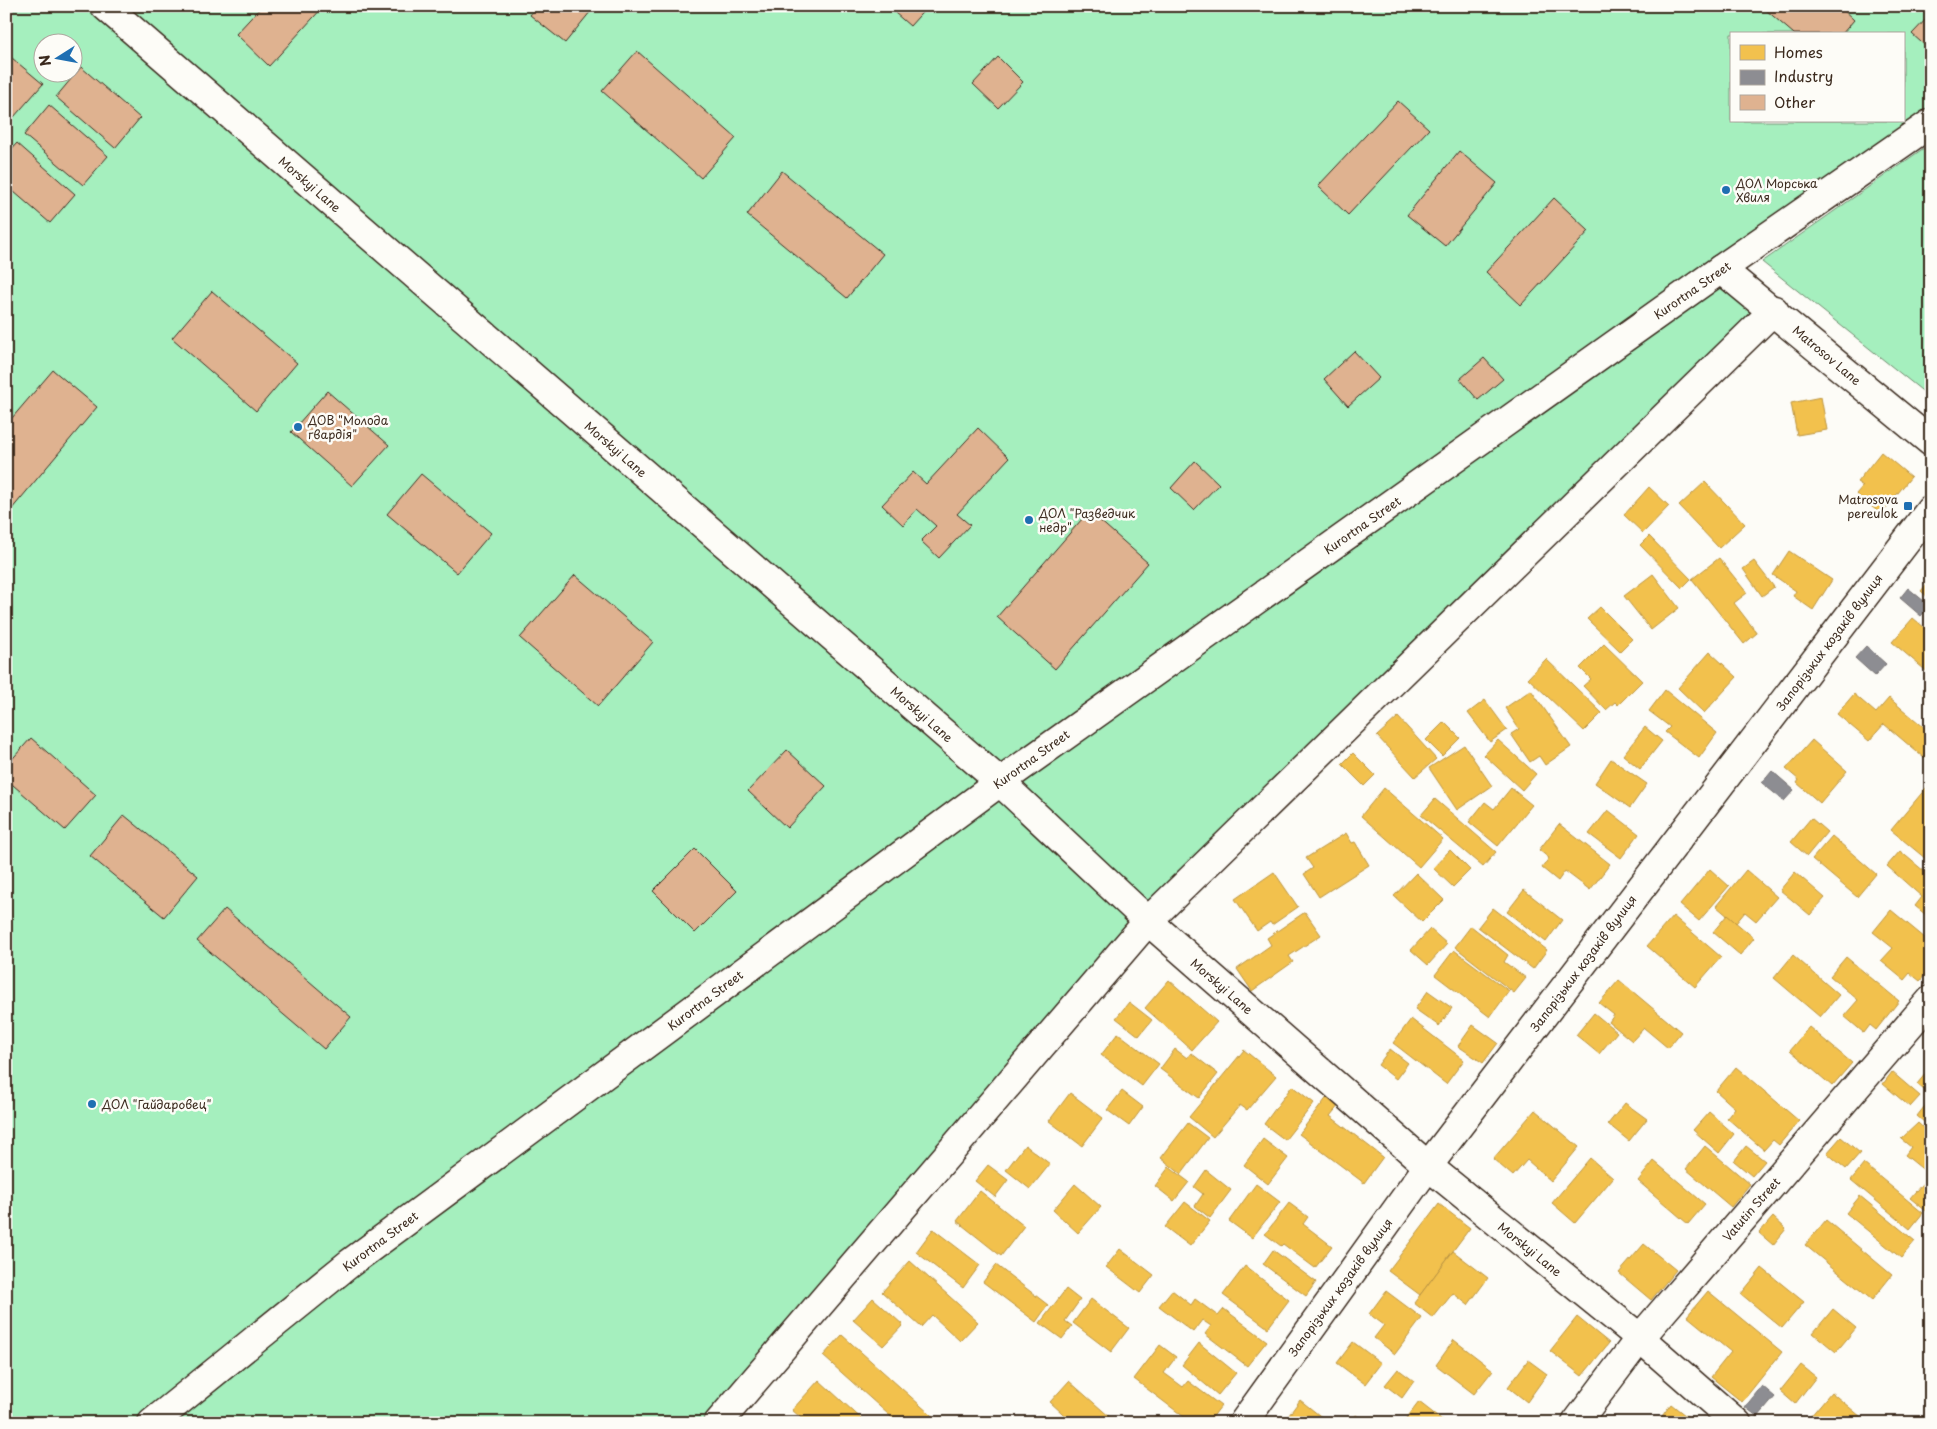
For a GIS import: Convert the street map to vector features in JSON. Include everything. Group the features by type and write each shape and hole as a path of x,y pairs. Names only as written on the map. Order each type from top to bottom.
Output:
{"street":[{"name":"Morskyi Lane","path":"105,6 1000,782 1148,921 1428,1166 1640,1338 1737,1423"},
{"name":"Kurortna Street","path":"152,1423 350,1263 1000,782 1721,269 1931,123"},
{"name":"Matrosov Lane","path":"1721,269 1774,310 1931,442"},
{"path":"718,1423 1148,921 1774,310"},
{"name":"Запорізьких козаків вулиця","path":"1243,1423 1428,1166 1931,509"},
{"name":"Vatutin Street","path":"1576,1423 1640,1338 1931,1000"}],"green space":[{"path":"6,6 1931,6 1931,106 1718,259 1720,272 1768,309 1145,921 715,1423 6,1423"},
{"path":"1931,143 1931,398 1762,262"}],"building: Homes":[{"path":"1821,397 1827,430 1797,435 1791,403"},
{"path":"1881,452 1911,477 1881,514 1856,494 1863,486 1857,482"},
{"path":"1705,482 1745,524 1719,548 1679,506"},
{"path":"1649,487 1669,506 1643,533 1624,515"},
{"path":"1649,536 1691,579 1682,588 1640,545"},
{"path":"1789,551 1832,580 1813,610 1793,596 1796,591 1773,575"},
{"path":"1719,558 1747,593 1734,603 1757,633 1744,644 1692,579"},
{"path":"1754,561 1774,587 1762,596 1743,569"},
{"path":"1653,574 1679,608 1651,630 1624,596"},
{"path":"1931,579 1931,600 1921,591"},
{"path":"1600,607 1632,639 1620,651 1587,619"},
{"path":"1913,618 1931,633 1931,675 1892,642"},
{"path":"1604,644 1642,681 1618,705 1615,702 1606,710 1583,686 1591,679 1580,668"},
{"path":"1710,652 1737,677 1704,713 1678,688"},
{"path":"1546,659 1602,713 1584,731 1528,678"},
{"path":"1531,690 1571,747 1545,765 1539,756 1530,762 1511,734 1519,729 1505,708"},
{"path":"1665,690 1717,733 1699,758 1665,732 1670,727 1649,711"},
{"path":"1854,694 1876,713 1889,698 1931,733 1931,749 1924,758 1884,724 1869,741 1837,714"},
{"path":"1485,700 1507,730 1490,742 1468,713"},
{"path":"1398,717 1436,759 1415,777 1377,736"},
{"path":"1444,722 1460,738 1442,756 1426,740"},
{"path":"1645,727 1662,741 1640,769 1623,755"},
{"path":"1498,740 1536,774 1522,790 1484,755"},
{"path":"1812,740 1847,771 1820,803 1797,783 1799,780 1786,769"},
{"path":"1464,745 1492,786 1457,810 1429,768"},
{"path":"1353,753 1375,775 1364,786 1342,764"},
{"path":"1611,759 1647,784 1630,808 1595,783"},
{"path":"1931,782 1931,853 1926,859 1891,830"},
{"path":"1384,788 1443,839 1419,867 1361,816"},
{"path":"1511,788 1532,805 1498,846 1469,822 1485,802 1494,809"},
{"path":"1435,799 1496,852 1483,867 1421,815"},
{"path":"1608,810 1639,834 1621,858 1589,834"},
{"path":"1811,818 1827,832 1807,856 1791,842"},
{"path":"1559,824 1610,864 1590,890 1565,871 1558,881 1542,868 1549,858 1539,850"},
{"path":"1346,833 1352,843 1355,842 1369,865 1319,897 1304,874 1313,868 1306,858"},
{"path":"1832,836 1876,874 1857,897 1812,859"},
{"path":"1450,850 1470,870 1453,887 1433,868"},
{"path":"1900,851 1931,877 1931,919 1915,906 1922,897 1887,866"},
{"path":"1710,869 1729,886 1699,921 1680,905"},
{"path":"1746,870 1777,897 1756,921 1745,912 1736,923 1716,906"},
{"path":"1274,872 1298,907 1272,925 1270,922 1257,931 1235,899"},
{"path":"1795,872 1825,898 1810,915 1780,890"},
{"path":"1416,873 1444,900 1422,922 1394,896"},
{"path":"1524,890 1562,920 1546,942 1507,912"},
{"path":"1493,908 1547,950 1533,969 1478,927"},
{"path":"1891,910 1931,943 1931,968 1920,981 1910,973 1904,980 1881,961 1893,948 1873,932"},
{"path":"1305,912 1321,935 1289,956 1293,962 1252,991 1237,969 1271,945 1267,938"},
{"path":"1727,915 1754,938 1740,955 1713,932"},
{"path":"1673,916 1721,957 1695,987 1647,946"},
{"path":"1471,926 1508,955 1504,962 1526,978 1514,993 1455,947"},
{"path":"1430,929 1447,944 1428,965 1411,950"},
{"path":"1454,950 1509,991 1490,1017 1435,975"},
{"path":"1793,955 1839,995 1820,1017 1774,978"},
{"path":"1846,957 1899,1001 1876,1030 1870,1025 1864,1033 1844,1016 1858,1000 1830,976"},
{"path":"1169,980 1217,1022 1192,1050 1145,1008"},
{"path":"1619,980 1681,1032 1668,1048 1644,1028 1632,1041 1609,1022 1614,1015 1599,1003"},
{"path":"1428,991 1452,1008 1439,1026 1415,1009"},
{"path":"1129,1002 1152,1020 1139,1036 1116,1018"},
{"path":"1594,1013 1617,1032 1599,1054 1576,1035"},
{"path":"1411,1019 1464,1060 1446,1084 1393,1043"},
{"path":"1473,1025 1498,1043 1483,1063 1458,1046"},
{"path":"1809,1027 1852,1063 1832,1086 1790,1050"},
{"path":"1118,1033 1159,1064 1142,1086 1101,1055"},
{"path":"1175,1049 1187,1058 1191,1053 1218,1074 1199,1098 1160,1069"},
{"path":"1390,1049 1408,1063 1396,1079 1378,1065"},
{"path":"1244,1050 1276,1076 1247,1110 1240,1105 1213,1137 1189,1117"},
{"path":"1736,1067 1799,1121 1779,1145 1773,1140 1764,1150 1727,1118 1735,1108 1716,1091"},
{"path":"1931,1067 1931,1096 1917,1084"},
{"path":"1892,1072 1920,1096 1910,1107 1883,1084"},
{"path":"1292,1086 1314,1103 1285,1140 1264,1124"},
{"path":"1122,1091 1143,1107 1129,1126 1107,1110"},
{"path":"1070,1093 1103,1118 1082,1146 1049,1121"},
{"path":"1328,1096 1339,1105 1330,1116 1383,1157 1364,1183 1299,1134"},
{"path":"1928,1102 1931,1104 1931,1128 1917,1116"},
{"path":"1625,1103 1647,1119 1629,1141 1608,1124"},
{"path":"1535,1110 1579,1147 1551,1181 1527,1160 1513,1176 1493,1159"},
{"path":"1709,1112 1734,1134 1719,1153 1693,1130"},
{"path":"1188,1123 1208,1138 1181,1174 1161,1158"},
{"path":"1918,1123 1931,1135 1931,1176 1905,1155 1911,1147 1901,1139"},
{"path":"1841,1137 1860,1153 1846,1169 1827,1153"},
{"path":"1263,1139 1288,1158 1268,1184 1244,1165"},
{"path":"1025,1145 1050,1164 1030,1189 1006,1170"},
{"path":"1705,1146 1750,1184 1731,1207 1686,1169"},
{"path":"1746,1146 1765,1161 1752,1176 1734,1161"},
{"path":"1590,1158 1613,1178 1575,1223 1552,1203"},
{"path":"1654,1161 1705,1204 1688,1224 1638,1181"},
{"path":"1864,1164 1923,1213 1910,1229 1851,1180"},
{"path":"988,1165 1008,1180 995,1197 975,1181"},
{"path":"1169,1167 1189,1182 1174,1201 1155,1186"},
{"path":"1206,1170 1231,1190 1210,1218 1195,1206 1203,1194 1194,1187"},
{"path":"1928,1177 1931,1179 1931,1215 1910,1198"},
{"path":"1075,1184 1101,1207 1078,1233 1053,1210"},
{"path":"1256,1184 1280,1202 1252,1238 1229,1221"},
{"path":"980,1191 1024,1226 1001,1256 957,1221"},
{"path":"1860,1196 1915,1241 1901,1258 1846,1213"},
{"path":"1185,1202 1210,1221 1190,1246 1165,1227"},
{"path":"1289,1203 1308,1217 1303,1224 1332,1246 1315,1268 1283,1244 1281,1246 1265,1234"},
{"path":"1439,1204 1470,1228 1420,1295 1388,1271"},
{"path":"1773,1217 1786,1229 1773,1245 1759,1233"},
{"path":"1826,1220 1892,1275 1872,1300 1805,1245"},
{"path":"933,1229 980,1265 963,1288 916,1252"},
{"path":"1644,1244 1676,1270 1651,1300 1619,1273"},
{"path":"1120,1249 1154,1275 1140,1293 1106,1267"},
{"path":"1273,1250 1316,1282 1306,1296 1263,1264"},
{"path":"1453,1251 1488,1278 1468,1305 1453,1293 1433,1318 1414,1303"},
{"path":"910,1261 978,1322 960,1341 932,1315 921,1327 882,1292"},
{"path":"996,1265 1048,1305 1036,1322 983,1282"},
{"path":"1245,1266 1289,1300 1268,1328 1223,1295"},
{"path":"1762,1268 1804,1302 1782,1328 1741,1294"},
{"path":"1066,1289 1080,1300 1065,1321 1072,1326 1062,1339 1040,1323"},
{"path":"1172,1290 1191,1305 1195,1299 1218,1316 1224,1309 1267,1341 1247,1366 1205,1334 1211,1326 1202,1320 1193,1332 1159,1306"},
{"path":"1386,1291 1422,1318 1395,1354 1374,1338 1384,1325 1369,1314"},
{"path":"1708,1291 1782,1352 1742,1402 1711,1377 1731,1352 1687,1316"},
{"path":"873,1298 903,1325 883,1346 853,1320"},
{"path":"1091,1299 1129,1328 1111,1352 1073,1323"},
{"path":"1833,1309 1856,1328 1836,1352 1813,1333"},
{"path":"1577,1317 1609,1343 1582,1376 1550,1351"},
{"path":"842,1335 940,1423 898,1423 823,1356"},
{"path":"1454,1340 1493,1370 1474,1394 1436,1365"},
{"path":"1353,1342 1381,1363 1365,1384 1337,1363"},
{"path":"1199,1343 1236,1373 1218,1395 1182,1365"},
{"path":"1160,1345 1176,1357 1164,1373 1183,1387 1188,1381 1221,1406 1208,1423 1192,1423 1134,1379"},
{"path":"1528,1360 1547,1374 1527,1402 1508,1387"},
{"path":"1801,1365 1816,1377 1795,1404 1780,1391"},
{"path":"1398,1369 1414,1381 1402,1398 1385,1385"},
{"path":"819,1380 866,1423 807,1423 792,1410"},
{"path":"1069,1381 1111,1418 1107,1423 1073,1423 1050,1402"},
{"path":"1831,1392 1861,1417 1856,1423 1817,1423 1810,1417"},
{"path":"1300,1400 1329,1423 1283,1423"},
{"path":"1419,1402 1446,1423 1403,1423"},
{"path":"1671,1404 1695,1423 1657,1423"},
{"path":"1931,1412 1931,1423 1922,1423"},
{"path":"1356,1415 1366,1423 1350,1423"}],"building: Industry":[{"path":"1908,588 1930,606 1921,616 1900,598"},
{"path":"1866,646 1886,664 1875,676 1855,658"},
{"path":"1772,771 1794,790 1784,801 1762,783"},
{"path":"1762,1386 1775,1397 1758,1417 1745,1407"}],"building: Other":[{"path":"262,6 324,6 269,66 236,34"},
{"path":"537,6 595,6 565,43 530,15"},
{"path":"887,6 928,6 910,26"},
{"path":"1769,6 1839,6 1854,20 1844,32 1792,32 1766,10"},
{"path":"1931,14 1931,51 1912,34"},
{"path":"637,51 736,138 701,178 602,91"},
{"path":"6,53 32,75 32,82 41,82 43,84 6,126"},
{"path":"998,57 1023,82 998,108 973,84"},
{"path":"82,68 140,118 115,148 56,97 68,82 82,82"},
{"path":"1398,101 1429,129 1348,215 1318,186"},
{"path":"49,105 108,156 83,185 24,135"},
{"path":"17,143 75,194 50,223 6,185 6,155"},
{"path":"1459,151 1497,183 1445,246 1407,215"},
{"path":"782,171 883,254 847,298 747,215"},
{"path":"1554,198 1589,231 1521,305 1486,272"},
{"path":"212,291 297,363 256,411 172,338"},
{"path":"1354,351 1379,378 1348,406 1324,379"},
{"path":"1484,358 1503,379 1478,400 1460,379"},
{"path":"53,370 97,407 6,516 6,413 12,418"},
{"path":"327,391 389,445 352,486 291,432"},
{"path":"978,428 1009,458 957,514 970,525 939,558 921,541 936,526 917,509 903,525 882,505 913,472 926,484"},
{"path":"1195,461 1219,484 1194,510 1171,488"},
{"path":"421,474 491,533 457,573 387,514"},
{"path":"1089,511 1148,563 1055,669 997,617"},
{"path":"575,575 653,642 598,706 520,638"},
{"path":"31,738 96,795 65,830 6,779 6,766"},
{"path":"787,750 826,786 787,828 748,791"},
{"path":"124,815 198,876 164,917 90,856"},
{"path":"695,849 737,891 695,933 653,891"},
{"path":"225,909 351,1017 324,1049 197,941"}],"place":[{"name":"ДОЛ Морська Хвиля","path":"1726,190"},
{"name":"ДОВ \"Молода гвардія\"","path":"298,427"},
{"name":"Matrosova pereulok","path":"1908,506"},
{"name":"ДОЛ \"Разведчик недр\"","path":"1029,520"},
{"name":"ДОЛ \"Гайдаровец\"","path":"92,1104"}]}
